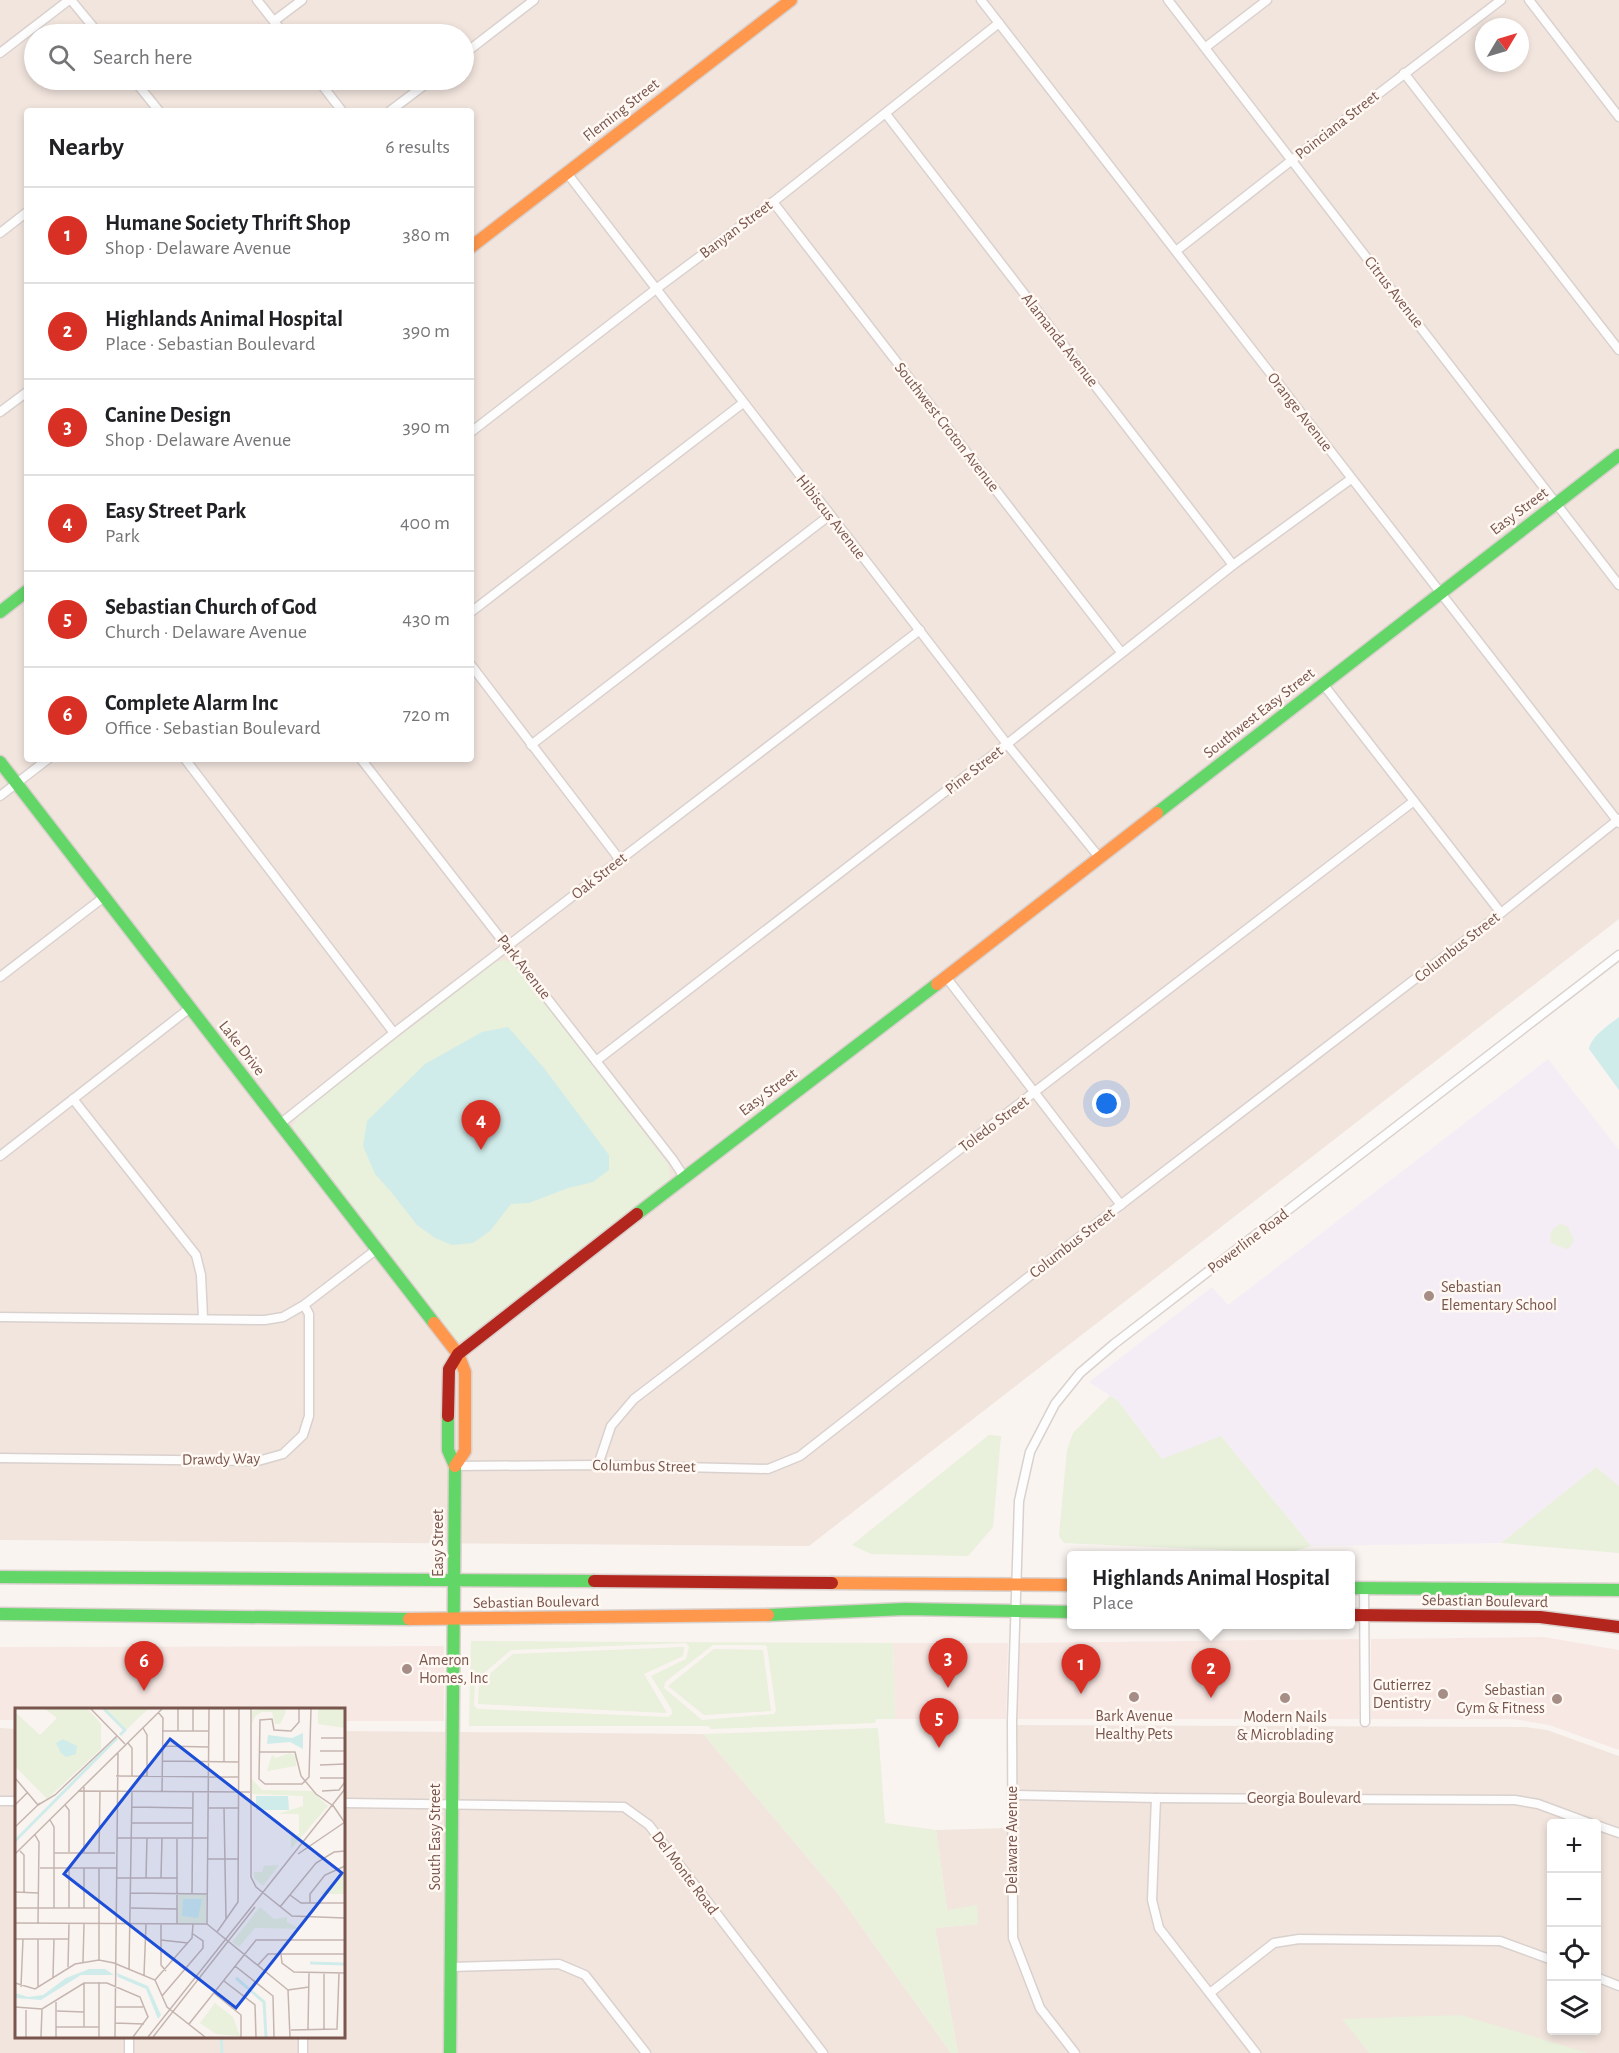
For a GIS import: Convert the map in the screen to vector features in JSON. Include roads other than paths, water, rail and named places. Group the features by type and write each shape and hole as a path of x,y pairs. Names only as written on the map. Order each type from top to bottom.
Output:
{"street":[{"path":"38,24 70,0 90,24"},
{"path":"257,0 276,24"},
{"path":"274,21 302,0"},
{"path":"474,46 534,0"},
{"name":"Fleming Street","path":"474,245 791,0"},
{"name":"Orange Avenue","path":"981,0 1618,821"},
{"name":"Citrus Avenue","path":"1168,0 1619,585"},
{"path":"1206,47 1267,0"},
{"name":"Poinciana Street","path":"1176,251 1501,0"},
{"path":"1529,0 1619,117"},
{"name":"Banyan Street","path":"474,430 656,288 773,202 999,23"},
{"path":"0,53 24,35"},
{"path":"1404,73 1619,350"},
{"path":"142,90 156,108"},
{"path":"326,90 340,108"},
{"path":"394,108 418,90"},
{"name":"Alamanda Avenue","path":"886,114 1233,565"},
{"name":"Hibiscus Avenue","path":"567,173 1007,744 1099,857"},
{"name":"Southwest Croton Avenue","path":"773,202 1122,652"},
{"path":"0,233 24,214"},
{"path":"0,412 24,394"},
{"path":"474,610 743,403"},
{"name":"Easy Street","path":"1439,593 1619,455"},
{"name":"Pine Street","path":"596,1061 1007,744 1233,565 1351,479"},
{"path":"531,745 830,515"},
{"path":"0,612 24,593"},
{"name":"Southwest Easy Street","path":"1099,857 1439,593"},
{"name":"Oak Street","path":"280,1124 394,1033 920,630"},
{"path":"474,669 620,860"},
{"path":"1323,684 1501,913"},
{"name":"Lake Drive","path":"0,762 458,1354"},
{"path":"0,796 44,762"},
{"path":"187,762 394,1033"},
{"name":"Park Avenue","path":"363,762 684,1177"},
{"name":"Toledo Street","path":"598,1465 611,1426 634,1399 1414,801"},
{"name":"Columbus Street","path":"455,1466 598,1465 768,1469 800,1456 1121,1204 1618,821"},
{"name":"Easy Street","path":"454,1620 455,1466 448,1450 449,1369 458,1354 1099,857"},
{"path":"0,977 104,897"},
{"name":"Powerline Road","path":"1014,1611 1019,1501 1030,1452 1055,1404 1080,1373 1114,1344 1619,955"},
{"path":"946,977 1121,1204"},
{"path":"0,1156 190,1008"},
{"path":"74,1099 196,1255 201,1275 203,1318"},
{"path":"0,1317 265,1320 283,1317 304,1305 377,1249"},
{"name":"Drawdy Way","path":"0,1458 258,1461 283,1454 303,1435 309,1416 309,1314 304,1305"},
{"name":"Sebastian Boulevard","path":"0,1577 1067,1585"},
{"name":"Sebastian Boulevard","path":"1355,1588 1619,1590"},
{"path":"1364,1588 1365,1722"},
{"name":"Sebastian Boulevard","path":"0,1614 454,1620 816,1614 905,1609 1067,1612"},
{"name":"Delaware Avenue","path":"1014,1611 1013,1938 1040,2008 1075,2053"},
{"name":"Sebastian Boulevard","path":"1355,1615 1540,1617 1619,1627"},
{"name":"South Easy Street","path":"450,2053 454,1620"},
{"name":"Georgia Boulevard","path":"1012,1795 1515,1800 1538,1803 1581,1819"},
{"path":"1156,1798 1152,1900 1159,1928 1256,2053"},
{"name":"Del Monte Road","path":"345,1803 624,1807 649,1825 823,2053"},
{"name":"Georgia Boulevard","path":"1601,1827 1619,1833"},
{"path":"1210,1993 1274,1943 1299,1939 1500,1941 1547,1959"},
{"path":"451,1967 559,1964 585,1975 646,2053"},
{"path":"1601,1979 1619,1986"}],"water":[{"path":"1619,1017 1619,1090 1589,1049 1597,1035"},
{"path":"508,1027 544,1068 609,1155 609,1170 593,1182 568,1188 529,1203 511,1204 490,1231 473,1243 452,1245 435,1238 417,1225 375,1174 363,1146 367,1121 425,1064 482,1032"}],"waterway":[{"path":"221,2038 222,2053"}],"place":[{"name":"Easy Street Park","path":"481,1150"},
{"name":"Sebastian Elementary School","path":"1429,1296"},
{"name":"Ameron Homes, Inc","path":"407,1669"},
{"name":"Canine Design","path":"948,1688"},
{"name":"Complete Alarm Inc","path":"144,1691"},
{"name":"Humane Society Thrift Shop","path":"1081,1694"},
{"name":"Gutierrez Dentistry","path":"1443,1694"},
{"name":"Bark Avenue Healthy Pets","path":"1134,1697"},
{"name":"Highlands Animal Hospital","path":"1211,1698"},
{"name":"Modern Nails & Microblading","path":"1285,1698"},
{"name":"Sebastian Gym & Fitness","path":"1557,1699"},
{"name":"Sebastian Church of God","path":"939,1748"}]}
